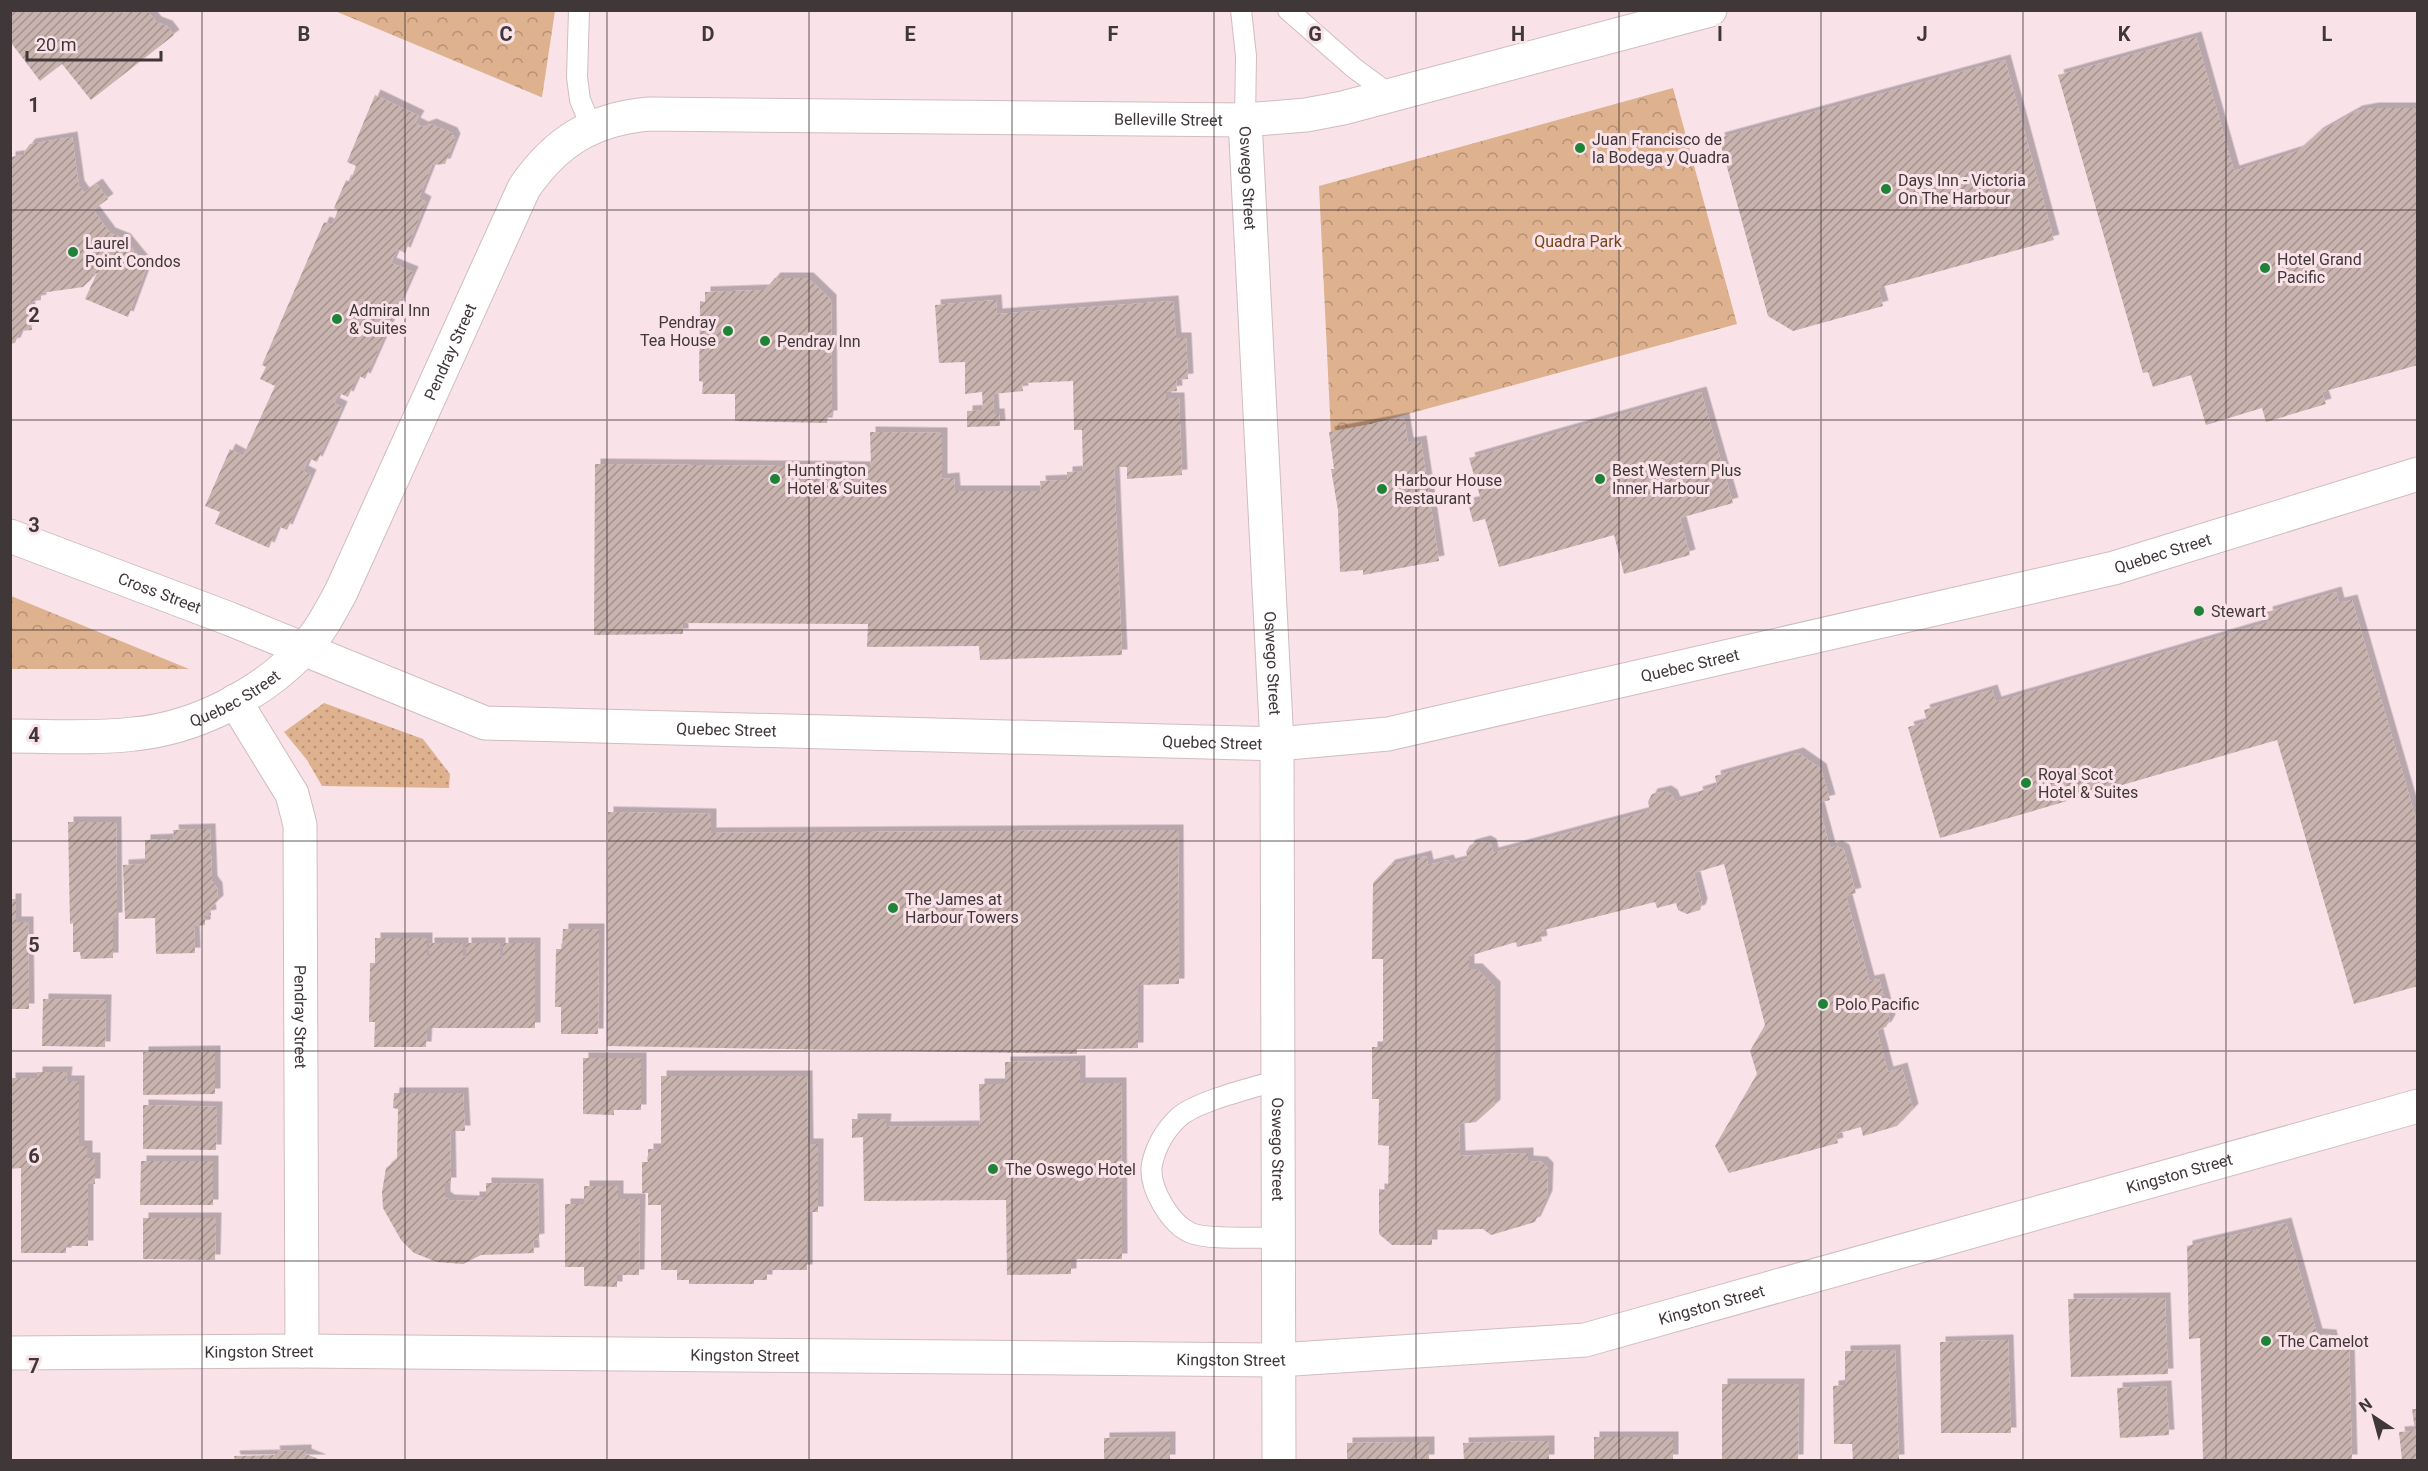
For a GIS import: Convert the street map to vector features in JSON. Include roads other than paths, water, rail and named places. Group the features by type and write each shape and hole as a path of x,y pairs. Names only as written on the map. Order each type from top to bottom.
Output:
{"street":[{"name":"Belleville Street","path":"649,114 1245,120 1306,115 1392,96 1710,10"},
{"name":"Pendray Street","path":"304,650 341,592 524,188 550,156 566,141 618,116 649,114"},
{"name":"Oswego Street","path":"1245,120 1277,744 1279,1461"},
{"name":"Quebec Street","path":"10,736 135,734 182,724 235,701 272,676 304,650 485,723 1277,744 1388,734 2114,568 2418,474"},
{"name":"Cross Street","path":"13,527 304,650"},
{"name":"Pendray Street","path":"235,701 292,794 300,825 302,1351"},
{"name":"Kingston Street","path":"10,1353 302,1351 1278,1360 1585,1340 2418,1106"}],"lane":[{"path":"579,10 577,77 580,100 592,128"},
{"name":"Oswego Street","path":"1241,10 1246,56 1245,120"},
{"path":"1288,10 1354,68 1392,96"},
{"path":"1278,1080 1209,1102 1180,1116 1160,1140 1151,1167 1158,1198 1172,1220 1191,1233 1278,1238"}],"place":[{"name":"Juan Francisco de la Bodega y Quadra","path":"1580,148"},
{"name":"Days Inn - Victoria On The Harbour","path":"1886,189"},
{"name":"Laurel Point Condos","path":"73,252"},
{"name":"Hotel Grand Pacific","path":"2265,268"},
{"name":"Admiral Inn & Suites","path":"337,319"},
{"name":"Pendray Tea House","path":"728,331"},
{"name":"Pendray Inn","path":"765,341"},
{"name":"Huntington Hotel & Suites","path":"775,479"},
{"name":"Best Western Plus Inner Harbour","path":"1600,479"},
{"name":"Harbour House Restaurant","path":"1382,489"},
{"name":"Stewart","path":"2199,611"},
{"name":"Royal Scot Hotel & Suites","path":"2026,783"},
{"name":"The James at Harbour Towers","path":"893,908"},
{"name":"Polo Pacific","path":"1823,1004"},
{"name":"The Oswego Hotel","path":"993,1169"},
{"name":"The Camelot","path":"2266,1341"}],"park label":[{"name":"Quadra Park","path":"1578,241"}]}
